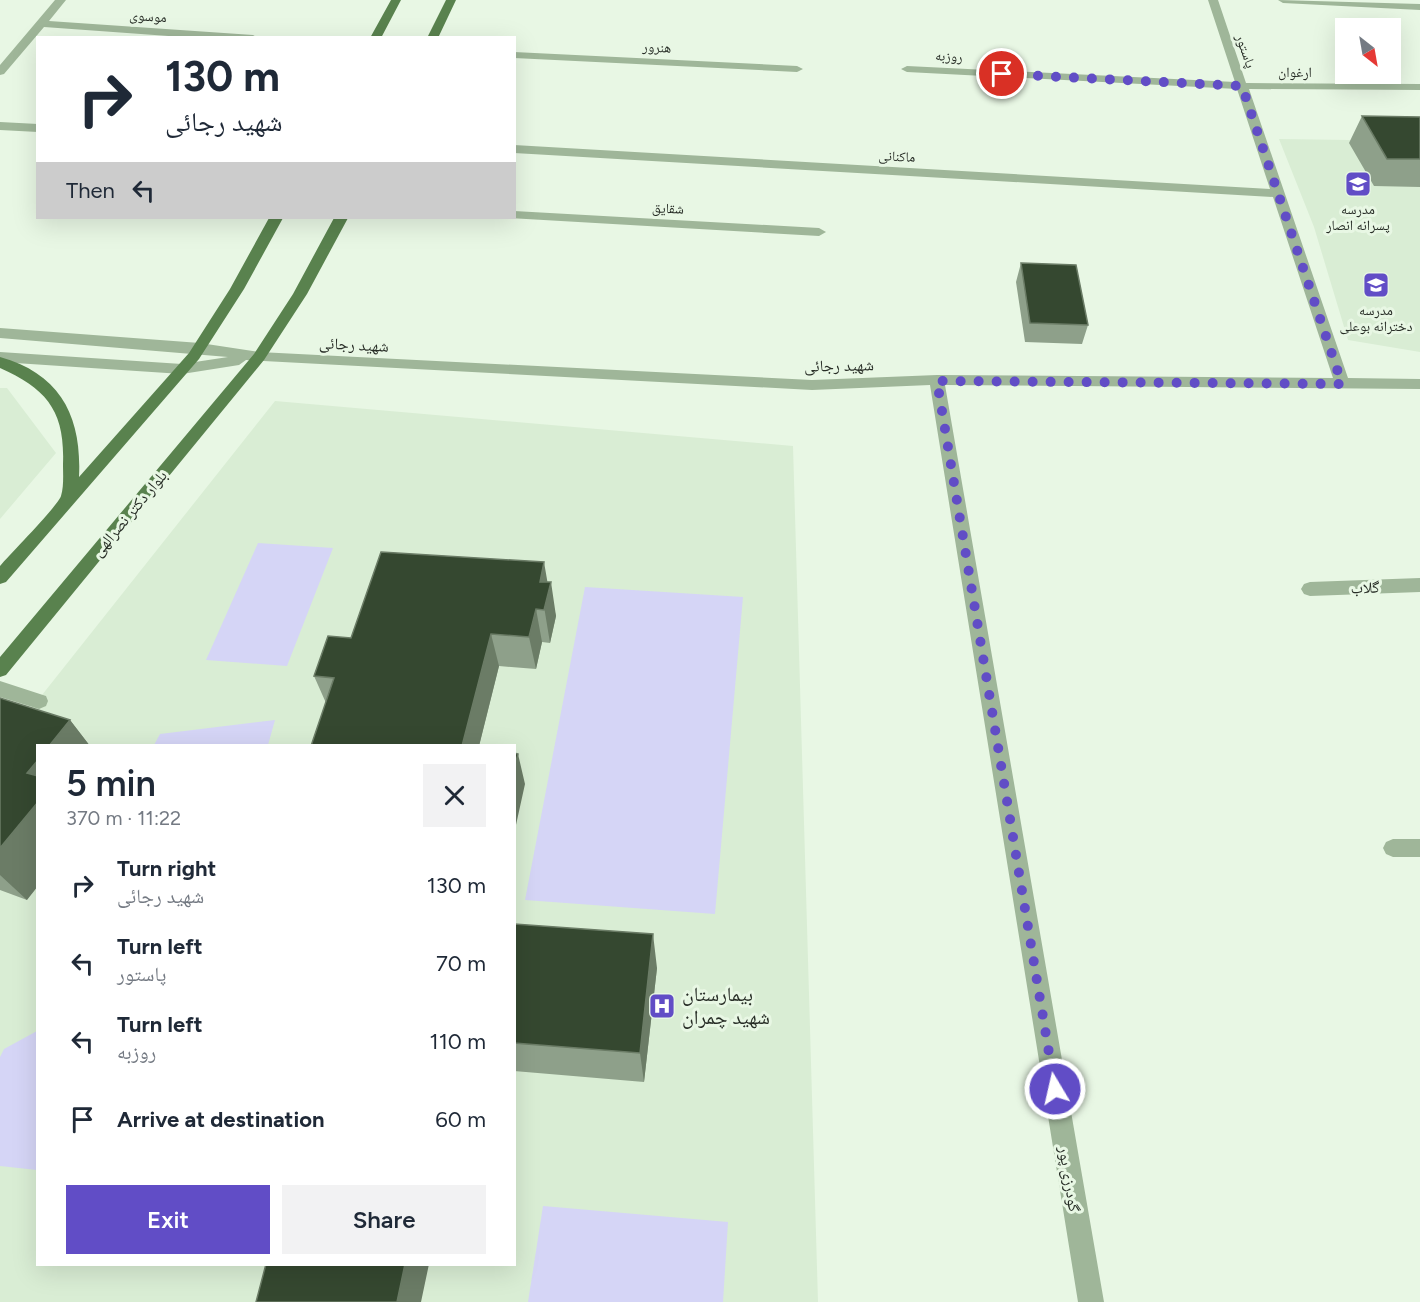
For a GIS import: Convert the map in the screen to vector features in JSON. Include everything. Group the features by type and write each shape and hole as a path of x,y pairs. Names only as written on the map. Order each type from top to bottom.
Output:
{"main road":[{"path":"376,36 396,0"},
{"path":"433,36 451,0"},
{"path":"0,577 197,352 237,289 275,219"},
{"name":"بلوار دکتر نصرالهی","path":"0,670 259,357 288,314 340,219"},
{"path":"0,359 44,385 67,420 74,454 69,499"}],"street":[{"path":"0,72 61,0"},
{"name":"پاستور","path":"1213,0 1342,384"},
{"path":"1283,0 1420,8"},
{"name":"موسوی","path":"41,24 223,36"},
{"name":"هنرور","path":"516,55 797,69"},
{"name":"روزبه","path":"907,69 1242,86"},
{"name":"ارغوان","path":"1242,86 1420,87"},
{"path":"0,126 36,128"},
{"name":"ماکنانی","path":"516,149 1278,193"},
{"name":"شقایق","path":"516,215 819,232"},
{"name":"شهید رجائی","path":"0,333 259,357 812,385 937,381 1420,384"},
{"name":"شهید رجائی","path":"0,359 182,369 259,357"},
{"name":"گودرزی پور","path":"937,381 1091,1302"},
{"name":"گلاب","path":"1310,589 1420,585"},
{"path":"0,689 39,701"},
{"path":"1393,848 1420,848"}],"shaded area":[{"path":"1279,139 1420,141 1420,352 1348,340 1314,227"},
{"path":"0,388 7,388 56,453 0,519"},
{"name":"بیمارستان شهید چمران","path":"275,401 793,446 818,1302 0,1302 0,748"},
{"path":"258,543 333,548 287,666 206,660"},
{"path":"585,587 743,597 715,914 525,900"},
{"path":"275,720 268,744 155,744 160,734"},
{"path":"36,1032 36,1170 0,1166 0,1057 4,1049"},
{"path":"543,1206 728,1222 723,1302 528,1302"}],"building":[{"path":"1362,116 1420,117 1420,159 1387,159"},
{"path":"1021,263 1076,265 1088,325 1030,323"},
{"path":"381,552 544,562 540,582 551,582 544,610 536,609 529,637 491,634 463,744 312,744 334,678 314,676 328,636 351,638"},
{"path":"0,698 70,720 51,744 36,744 36,762 27,773 36,775 36,804 0,848"},
{"path":"516,924 653,934 640,1053 516,1043"},
{"path":"265,1266 405,1266 397,1302 256,1302"}],"place":[{"name":"مدرسه پسرانه انصار","path":"1358,184"},
{"name":"مدرسه دخترانه بوعلی","path":"1376,285"},
{"name":"بیمارستان شهید چمران","path":"662,1006"}],"route":[{"path":"1002,74 1242,86 1342,384 937,381 1055,1089"}]}
